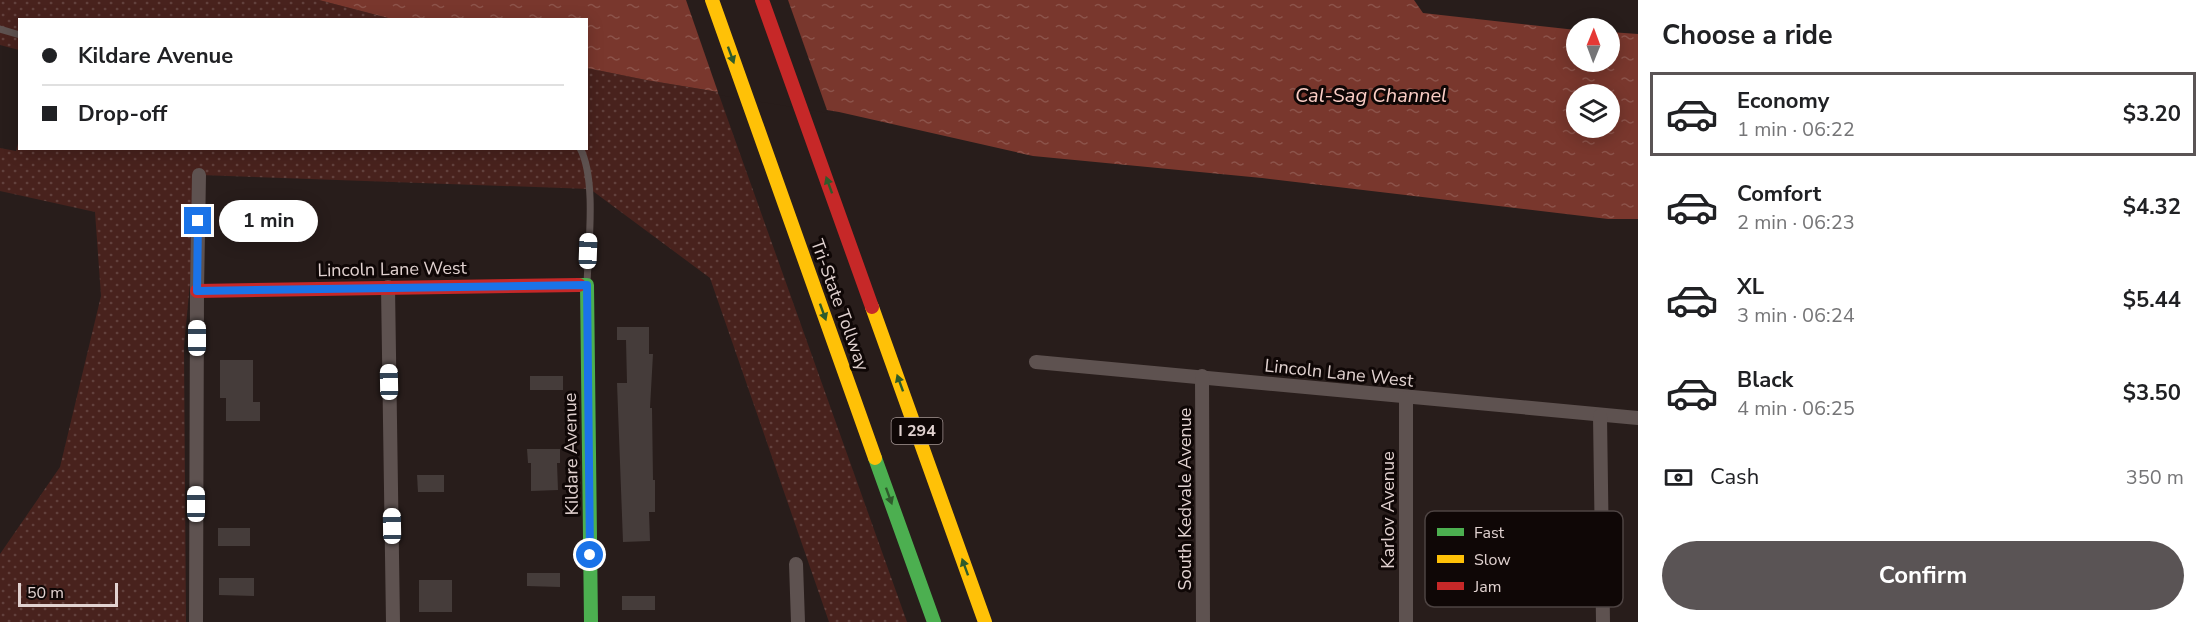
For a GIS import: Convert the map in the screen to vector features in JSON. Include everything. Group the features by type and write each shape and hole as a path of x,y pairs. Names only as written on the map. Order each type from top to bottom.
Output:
{"main road":[{"name":"Tri-State Tollway","path":"712,0 934,622"},
{"name":"Tri-State Tollway","path":"762,0 985,622"},
{"name":"Lincoln Lane West","path":"197,291 587,285"},
{"name":"Kildare Avenue","path":"587,285 591,622"}],"street":[{"path":"196,622 197,291 200,175"},
{"path":"388,287 393,622"},
{"name":"Lincoln Lane West","path":"1036,362 1638,418"},
{"name":"South Kedvale Avenue","path":"1202,376 1203,622"},
{"name":"Karlov Avenue","path":"1406,398 1406,622"},
{"path":"1600,416 1601,511"},
{"path":"796,564 798,622"},
{"path":"1603,607 1603,622"}],"lane":[{"path":"0,29 18,34"},
{"path":"581,150 587,163 590,189 587,285"}],"shaded area":[{"path":"0,0 319,0 388,18 18,18 18,50 0,45"},
{"path":"588,68 718,92 907,622 829,622 710,278 590,189 200,175 184,347 186,622 0,622 0,554 60,467 101,296 95,212 0,191 0,148 16,151 18,144 18,150 588,150"}],"water":[{"name":"Cal-Sag Channel","path":"319,0 1414,0 1423,13 1566,29 1566,72 1620,72 1620,33 1638,34 1638,219 1608,219 1262,178 1033,156 839,112 588,68 588,18 388,18"}],"pier":[{"path":"686,0 788,0 828,113 719,95"}],"building":[{"path":"617,327 649,327 649,354 653,354 650,408 652,408 653,480 655,480 655,512 649,512 650,541 623,542 617,383 627,383 626,340 617,340"},
{"path":"220,360 253,360 253,402 260,402 260,421 226,421 226,398 220,398"},
{"path":"530,376 563,376 563,390 530,390"},
{"path":"527,449 560,449 560,463 557,463 558,490 531,491 531,463 528,463"},
{"path":"417,475 444,475 444,492 418,492"},
{"path":"218,528 250,528 250,546 218,546"},
{"path":"527,573 560,573 560,587 527,586"},
{"path":"219,578 254,578 254,596 219,595"},
{"path":"419,580 452,580 452,612 419,612"},
{"path":"622,596 655,596 655,610 622,610"}],"traffic: fast":[{"path":"579,285 587,285 591,622"},
{"path":"875,458 934,622"}],"traffic: slow":[{"path":"712,0 875,458"},
{"path":"872,307 985,622"}],"traffic: jam":[{"path":"762,0 872,307"},
{"path":"197,291 579,285"}],"route":[{"path":"198,221 197,291 587,285 590,555"}]}
